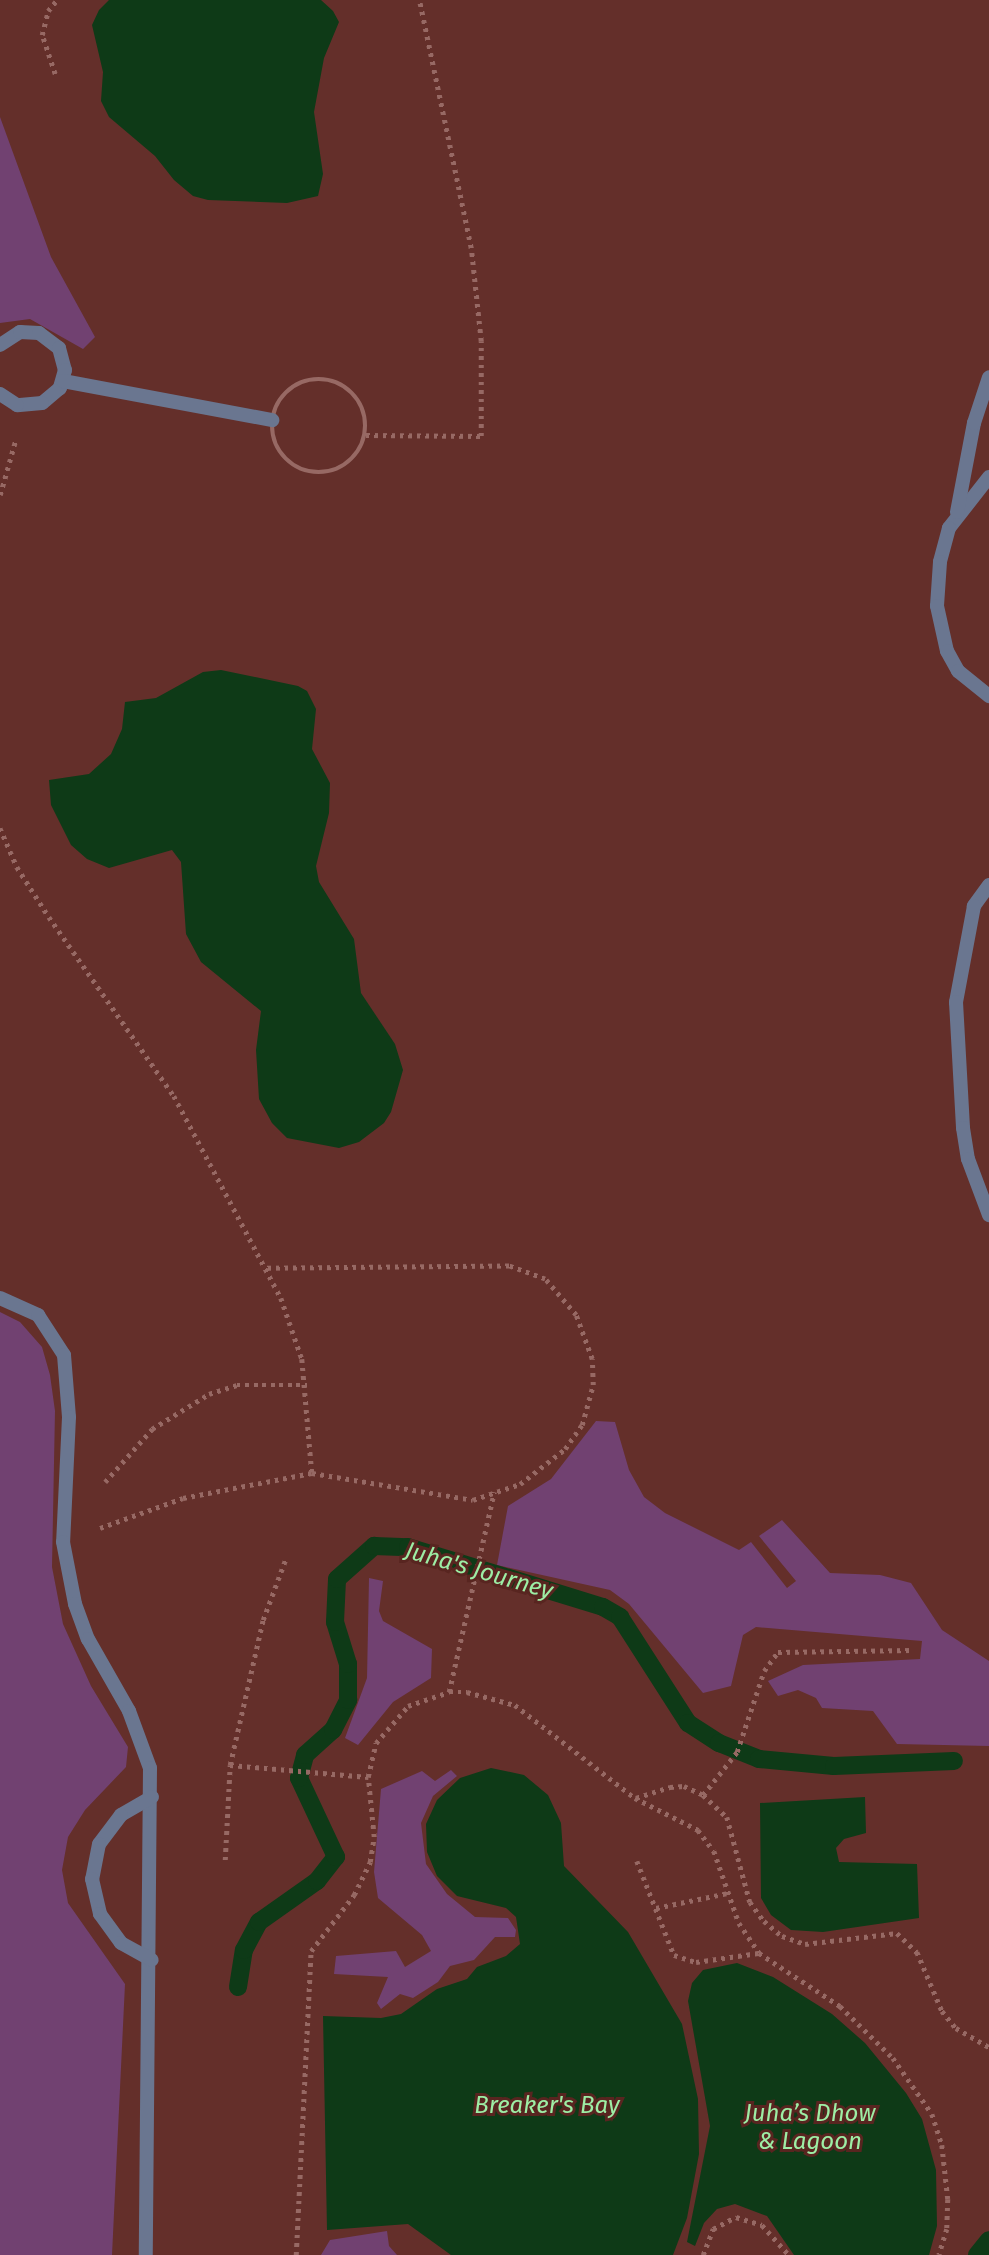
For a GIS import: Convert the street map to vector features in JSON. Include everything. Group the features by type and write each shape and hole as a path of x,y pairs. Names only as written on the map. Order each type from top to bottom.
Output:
{"lane":[{"path":"0,345 20,332 50,339 64,360 64,381 48,400 26,406 0,394"},
{"path":"989,377 974,423 956,519 940,562 941,629 958,671 989,696"},
{"path":"64,381 272,420"},
{"path":"956,519 989,477"},
{"path":"989,884 974,906 956,1002 962,1128 968,1159 989,1215"},
{"path":"0,1298 38,1315 64,1355 69,1417 63,1542 75,1604 88,1639 142,1740 152,1797 152,1960 146,2255"},
{"path":"152,1797 121,1815 99,1844 92,1879 100,1914 121,1942 152,1960"}],"path":[{"path":"55,74 42,35 48,11 57,0"},
{"path":"366,435 481,436 481,341 471,248 419,0"},
{"path":"306,381 332,381 359,401 366,435 346,465 322,474 297,469 280,452 272,420 289,390 306,381"},
{"path":"0,495 26,406"},
{"path":"0,828 17,867 174,1096 295,1329 307,1385 312,1473"},
{"path":"63,1542 183,1498 312,1473 366,1479 455,1500 473,1500 520,1484 565,1448 582,1424 593,1385 592,1359 576,1315 545,1279 509,1266 265,1268"},
{"path":"98,1493 120,1460 152,1429 209,1394 236,1385 307,1385"},
{"path":"449,1692 494,1492"},
{"path":"225,1860 230,1765 263,1620 286,1558"},
{"path":"703,1795 740,1744 769,1661 778,1652 913,1650"},
{"path":"296,2255 307,1963 317,1940 354,1895 370,1862 374,1837 368,1777 376,1743 394,1718 416,1702 449,1692 495,1697 515,1705 635,1798 698,1830 714,1851 739,1923 759,1953 839,2006 893,2058 932,2114 947,2169 947,2229 939,2255"},
{"path":"230,1765 368,1777"},
{"path":"635,1798 670,1787 684,1786 703,1795 727,1816 750,1902 764,1921 782,1936 805,1944 897,1933 917,1952 942,2011 956,2028 989,2046"},
{"path":"637,1861 670,1946 681,1959 696,1962 759,1953"},
{"path":"656,1908 728,1893"},
{"path":"703,2255 713,2229 736,2217 762,2225 789,2255"}],"shaded area":[{"path":"0,117 51,257 95,337 83,349 30,319 0,323"},
{"path":"0,1312 20,1322 42,1347 50,1375 55,1411 52,1567 63,1624 91,1686 128,1747 126,1767 85,1810 68,1837 62,1870 68,1903 125,1984 112,2255 0,2255"},
{"path":"596,1421 615,1422 629,1470 644,1497 665,1513 739,1550 751,1542 787,1588 796,1581 759,1536 782,1520 830,1573 880,1575 911,1583 942,1630 989,1661 989,1746 897,1744 873,1711 822,1708 816,1698 798,1690 778,1696 768,1681 803,1665 920,1659 922,1641 756,1627 743,1635 731,1686 703,1693 629,1604 610,1590 497,1565 508,1506 551,1479"},
{"path":"369,1578 383,1581 379,1611 383,1621 432,1649 431,1678 393,1702 358,1745 345,1738 367,1678"},
{"path":"451,1770 457,1776 433,1796 421,1823 426,1864 447,1894 475,1917 508,1918 516,1930 515,1937 495,1937 474,1960 450,1966 438,1982 413,1998 400,1994 381,2009 377,2003 388,1977 334,1974 336,1956 396,1951 405,1967 431,1951 422,1935 378,1898 374,1872 381,1789 422,1771 435,1781"},
{"path":"387,2231 389,2246 397,2255 321,2255 330,2240"}],"water":[{"path":"109,0 321,0 333,11 339,22 324,58 314,112 323,174 318,196 287,203 208,200 193,196 174,180 155,156 109,117 101,101 103,72 92,25 99,10"},
{"path":"221,670 298,686 307,691 316,709 312,749 330,783 329,813 316,866 319,882 354,939 361,993 395,1044 403,1070 391,1112 384,1123 359,1142 339,1148 287,1138 272,1123 259,1099 256,1050 261,1011 201,962 186,934 181,862 172,850 109,868 87,859 71,845 51,805 49,780 89,774 111,754 122,729 125,702 156,698 203,672"},
{"name":"Breaker's Bay","path":"491,1768 524,1775 548,1795 561,1823 564,1866 628,1932 682,2024 698,2099 699,2154 687,2218 673,2255 451,2255 408,2224 327,2230 323,2016 381,2018 401,2014 437,1989 467,1979 477,1967 506,1956 520,1944 516,1917 506,1908 457,1896 437,1876 427,1852 426,1824 437,1800 460,1778"},
{"path":"865,1797 866,1833 844,1839 836,1848 839,1862 917,1864 919,1918 823,1932 791,1930 771,1915 761,1898 760,1803"},
{"name":"Juha’s Dhow & Lagoon","path":"737,1963 773,1977 832,2014 865,2043 906,2093 922,2119 936,2170 937,2226 929,2255 794,2255 767,2216 735,2204 717,2209 704,2223 695,2246 687,2242 710,2126 688,2001 692,1983 703,1970"}],"waterway":[{"name":"Juha's Journey","path":"238,1987 244,1950 259,1922 317,1881 336,1857 299,1778 305,1755 333,1730 348,1700 348,1664 335,1622 337,1579 374,1546 408,1547 603,1607 620,1617 688,1723 719,1743 759,1759 834,1766 954,1761"},
{"name":"Juha's Journey","path":"977,2255 989,2240"}]}
